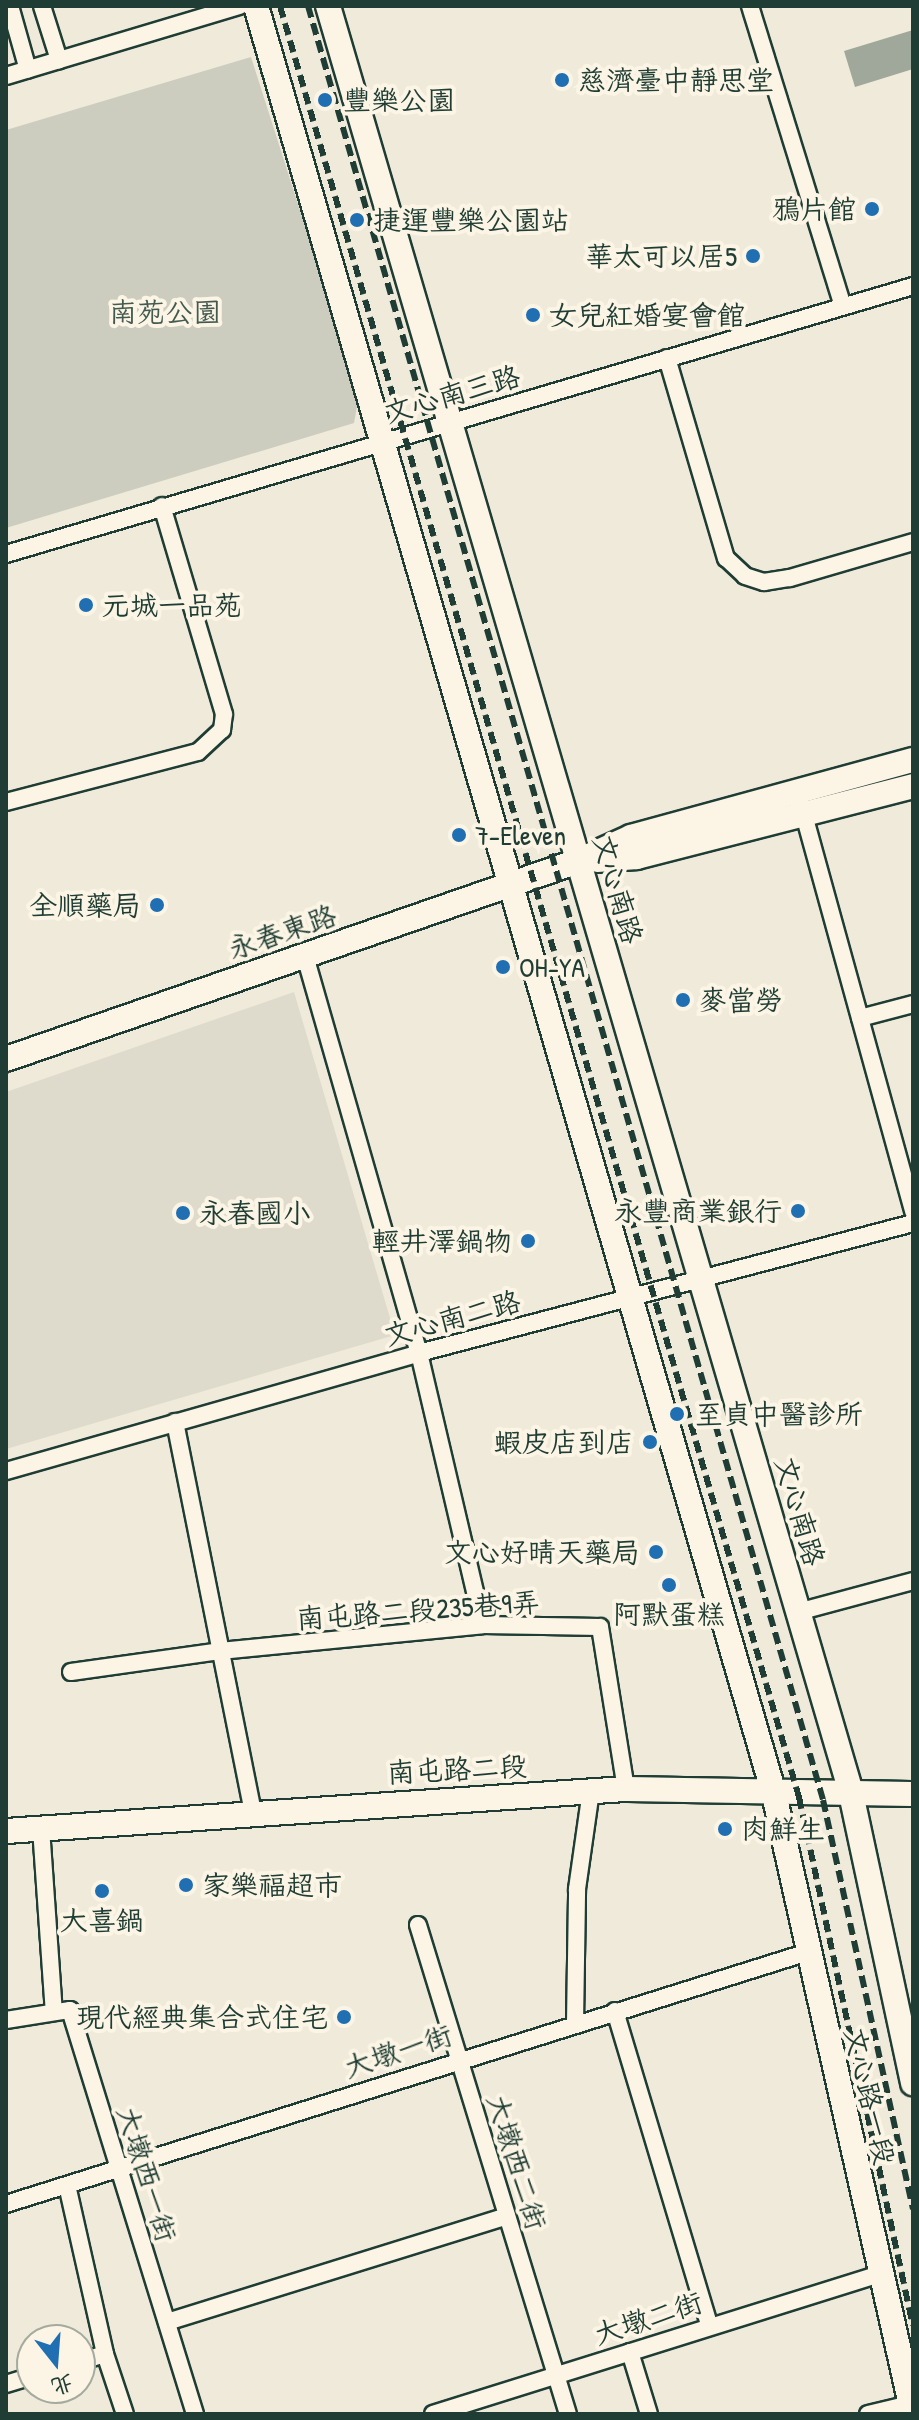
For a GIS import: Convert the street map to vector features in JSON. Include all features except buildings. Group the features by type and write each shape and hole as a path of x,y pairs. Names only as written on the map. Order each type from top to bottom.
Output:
{"main road":[{"path":"256,6 773,1790"},
{"name":"文心南路","path":"328,6 850,1789"},
{"name":"永春東路","path":"6,1059 578,861 637,857 801,802 913,760"},
{"name":"永春東路","path":"801,802 913,786"},
{"name":"南屯路二段","path":"6,1831 253,1811 626,1789 850,1789 913,1794"},
{"name":"文心路一段","path":"850,1789 913,2083"},
{"name":"文心路一段","path":"773,1790 911,2409"}],"street":[{"path":"10,6 28,70"},
{"path":"42,6 59,60"},
{"path":"6,76 240,6"},
{"path":"750,6 843,306"},
{"name":"文心南三路","path":"6,554 913,286"},
{"path":"667,358 726,558 745,576 764,582 790,578 913,542"},
{"path":"6,802 198,752 222,730 224,714 162,506"},
{"path":"801,802 913,1212"},
{"path":"305,956 419,1353 483,1625"},
{"path":"860,1018 913,1004"},
{"name":"文心南二路","path":"6,1471 419,1353 913,1223"},
{"path":"175,1422 253,1811"},
{"path":"798,1612 913,1581"},
{"name":"南屯路二段235巷9弄","path":"71,1672 220,1651 483,1625 600,1627 626,1789"},
{"path":"575,2023 577,1889 591,1791"},
{"path":"6,2020 54,2012 41,1828"},
{"name":"大墩西二街","path":"418,1925 568,2414"},
{"name":"大墩一街","path":"6,2204 458,2058 808,1952"},
{"name":"大墩西一街","path":"54,2012 70,2010 195,2414"},
{"path":"615,2011 709,2325"},
{"path":"67,2185 105,2354 125,2414"},
{"path":"167,2322 507,2216"},
{"name":"大墩二街","path":"433,2414 879,2274"},
{"path":"630,2352 649,2414"},
{"path":"96,2357 105,2354"},
{"path":"868,2414 911,2409"}],"shaded area":[{"path":"913,30 913,69 855,87 844,51"},
{"name":"永春國小","path":"294,992 395,1335 6,1449 6,1092"}],"green space":[{"name":"南苑公園","path":"251,57 359,395 354,423 6,528 6,130"}],"railway":[{"path":"280,6 799,1797 913,2326"},
{"path":"308,6 823,1800 913,2209"}],"place":[{"name":"慈濟臺中靜思堂","path":"562,80"},
{"name":"豐樂公園","path":"325,100"},
{"name":"鴉片館","path":"872,209"},
{"name":"捷運豐樂公園站","path":"357,220"},
{"name":"華太可以居5","path":"753,256"},
{"name":"女兒紅婚宴會館","path":"533,315"},
{"name":"元城一品苑","path":"86,605"},
{"name":"7-Eleven","path":"459,835"},
{"name":"全順藥局","path":"157,905"},
{"name":"OH-YA","path":"503,967"},
{"name":"麥當勞","path":"683,1000"},
{"name":"永豐商業銀行","path":"798,1211"},
{"name":"永春國小","path":"183,1213"},
{"name":"輕井澤鍋物","path":"528,1241"},
{"name":"至貞中醫診所","path":"677,1414"},
{"name":"蝦皮店到店","path":"650,1442"},
{"name":"文心好晴天藥局","path":"656,1552"},
{"name":"阿默蛋糕","path":"669,1585"},
{"name":"肉鮮生","path":"725,1829"},
{"name":"家樂福超市","path":"186,1885"},
{"name":"大喜鍋","path":"102,1891"},
{"name":"現代經典集合式住宅","path":"344,2017"}]}
